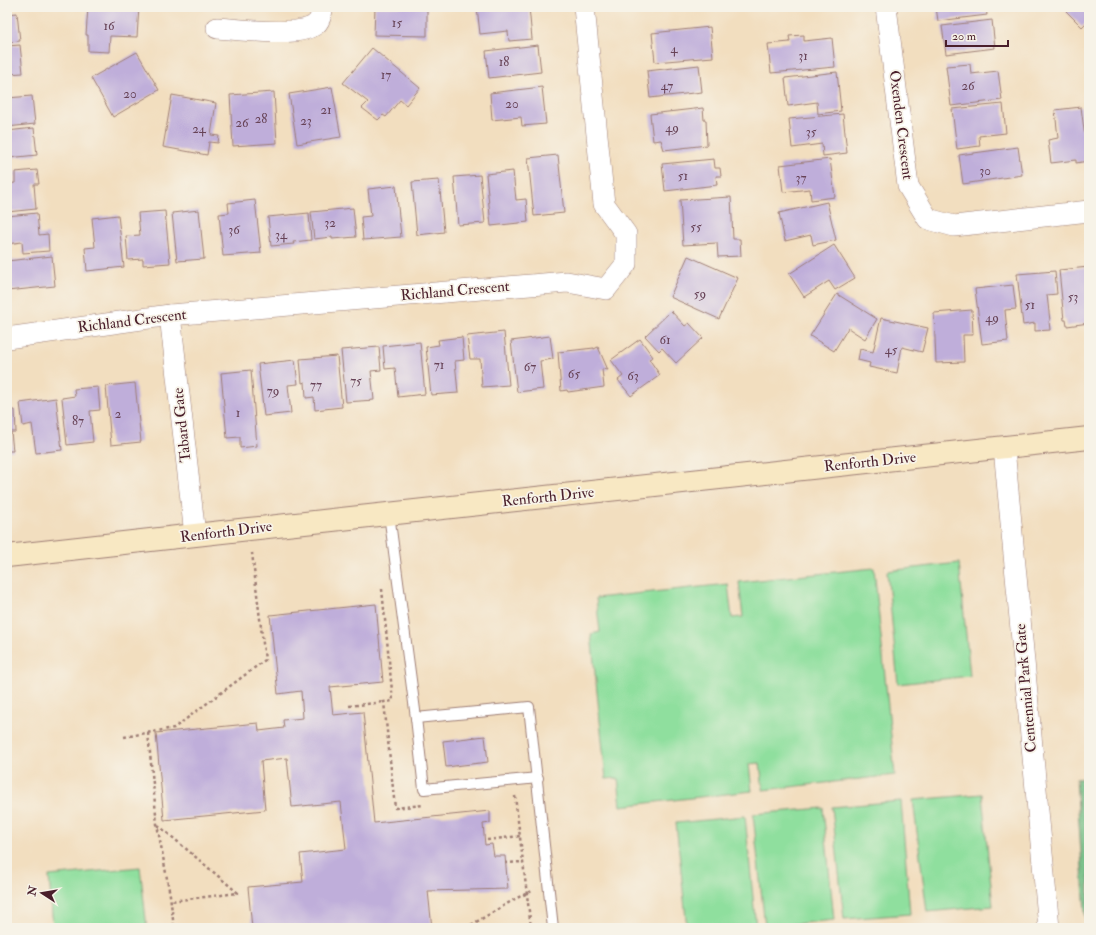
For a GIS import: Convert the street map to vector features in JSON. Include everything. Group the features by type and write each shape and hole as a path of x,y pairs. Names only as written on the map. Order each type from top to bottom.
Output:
{"main road":[{"name":"Renforth Drive","path":"7,556 1089,438"}],"street":[{"path":"217,28 276,32 298,31 315,25 320,20 323,7"},
{"name":"Richland Crescent","path":"7,338 170,315 567,282 606,289 626,264 626,234 604,204 584,7"},
{"name":"Oxenden Crescent","path":"886,7 908,186 928,219 954,226 1089,211"},
{"name":"Tabard Gate","path":"170,315 195,535"},
{"name":"Centennial Park Gate","path":"1004,448 1048,928"}],"lane":[{"path":"389,514 424,789 538,778"},
{"path":"416,718 529,707 538,778 553,928"}],"path":[{"path":"124,737 174,728 265,660 252,554"},
{"path":"349,706 393,701 381,586"},
{"path":"384,702 395,808 425,805"},
{"path":"148,733 157,824 171,901 174,928"},
{"path":"508,796 515,796 531,928"},
{"path":"157,824 238,893 171,901"},
{"path":"487,840 520,836"},
{"path":"505,863 523,862"},
{"path":"466,928 549,882"}],"green space":[{"path":"959,563 970,676 898,684 887,571"},
{"path":"874,568 895,775 763,790 760,763 749,764 752,791 621,806 618,778 606,779 591,634 600,632 596,598 728,584 732,618 743,617 739,582"},
{"path":"1089,778 1089,928 1086,928 1076,779"},
{"path":"982,794 993,906 927,912 913,800"},
{"path":"901,801 910,914 844,919 832,807"},
{"path":"823,808 834,920 765,927 753,814"},
{"path":"745,816 756,928 687,928 676,823"},
{"path":"140,867 147,928 53,928 49,876"}],"building":[{"path":"88,7 139,7 137,37 110,36 109,52 88,51 88,35 86,35"},
{"path":"375,7 427,7 427,36 374,35"},
{"path":"477,7 529,7 532,39 509,41 508,31 480,34"},
{"path":"936,7 986,7 987,15 938,21"},
{"path":"1062,7 1089,7 1089,20 1082,27"},
{"path":"17,13 20,41 7,42 7,14"},
{"path":"992,20 995,48 946,54 942,26"},
{"path":"710,27 713,57 655,62 652,33"},
{"path":"804,35 804,41 832,38 835,67 771,73 768,44 790,42 789,36"},
{"path":"20,45 23,73 7,74 7,46"},
{"path":"538,45 541,72 489,78 486,51"},
{"path":"372,48 420,88 406,105 400,100 386,117 383,115 378,120 362,108 368,102 343,83"},
{"path":"137,52 159,90 113,117 91,78"},
{"path":"970,64 971,74 998,71 1002,100 951,106 946,66"},
{"path":"699,65 702,92 650,98 647,71"},
{"path":"837,72 841,111 818,114 817,102 788,106 785,78"},
{"path":"332,87 341,137 297,144 289,94"},
{"path":"542,87 546,124 522,126 521,117 492,120 490,93"},
{"path":"274,92 277,143 233,146 230,95"},
{"path":"172,95 216,103 211,135 219,136 218,143 209,142 207,155 163,147"},
{"path":"32,96 35,124 7,127 7,98"},
{"path":"1003,104 1006,133 979,136 980,146 957,149 952,109"},
{"path":"1081,107 1088,161 1076,163 1076,160 1051,163 1048,140 1058,138 1055,110"},
{"path":"703,108 704,120 706,120 707,145 664,150 661,140 653,141 650,114"},
{"path":"843,114 847,153 823,156 822,144 792,148 789,119"},
{"path":"34,128 37,155 8,158 9,169 7,169 7,131"},
{"path":"1018,147 1022,175 963,184 959,155"},
{"path":"558,155 564,213 534,216 528,158"},
{"path":"714,159 715,168 720,168 721,176 716,176 717,185 665,191 662,164"},
{"path":"830,159 835,197 811,200 810,189 783,192 780,165"},
{"path":"37,170 39,184 34,184 36,209 7,212 7,184 15,183 15,172"},
{"path":"513,171 516,200 526,199 528,222 491,226 486,174"},
{"path":"480,175 485,223 458,225 454,177"},
{"path":"439,180 444,232 417,235 412,182"},
{"path":"396,186 401,237 363,240 361,217 371,216 368,189"},
{"path":"731,197 733,239 740,239 741,256 718,257 717,243 683,245 680,200"},
{"path":"255,200 261,253 223,256 219,214 229,213 228,203"},
{"path":"827,202 836,240 813,245 811,235 785,241 779,213"},
{"path":"353,208 356,237 314,239 311,212"},
{"path":"199,210 204,259 177,261 172,213"},
{"path":"165,211 170,263 143,265 143,259 128,260 126,236 140,235 138,213"},
{"path":"37,213 39,235 48,234 49,251 23,253 22,242 7,244 7,216"},
{"path":"309,213 311,240 293,242 294,244 271,246 268,217"},
{"path":"118,215 124,267 87,271 85,248 95,247 92,218"},
{"path":"834,245 855,278 835,290 829,281 804,297 789,274"},
{"path":"52,256 55,286 7,291 7,261"},
{"path":"688,256 738,278 719,319 670,297"},
{"path":"1089,267 1089,323 1067,326 1066,320 1064,320 1059,270"},
{"path":"1055,271 1057,294 1047,295 1050,330 1035,331 1035,323 1023,325 1017,274"},
{"path":"1013,285 1016,309 1005,310 1008,341 982,344 975,289"},
{"path":"837,294 877,319 865,339 848,328 834,351 810,336"},
{"path":"972,310 973,335 963,335 964,362 936,363 934,313"},
{"path":"671,311 685,326 689,323 703,338 676,363 662,348 659,351 645,336"},
{"path":"881,318 928,328 922,352 902,347 897,373 869,367 870,363 858,360 860,349 873,352"},
{"path":"504,332 509,385 482,387 480,359 470,359 467,336"},
{"path":"550,336 553,359 540,361 543,389 517,392 511,341"},
{"path":"462,337 464,360 455,361 458,393 431,395 426,347 439,345 438,340"},
{"path":"640,339 653,357 649,359 660,375 631,396 618,380 623,376 611,360"},
{"path":"420,342 425,394 398,397 395,368 385,369 383,346"},
{"path":"379,347 381,370 371,371 374,400 346,402 341,350"},
{"path":"598,347 608,370 602,369 604,387 568,392 567,390 561,391 558,352 594,349"},
{"path":"337,356 342,407 315,410 314,397 306,398 305,382 302,383 300,359"},
{"path":"295,360 298,384 288,385 291,413 264,416 258,364"},
{"path":"251,370 257,446 240,448 240,437 227,438 221,373"},
{"path":"135,383 141,442 111,445 106,386"},
{"path":"98,387 100,410 90,411 93,442 67,445 62,398 75,396 74,389"},
{"path":"56,398 62,450 36,453 32,424 23,426 20,403"},
{"path":"7,410 15,410 16,432 11,432 13,451 7,451"},
{"path":"376,604 383,682 330,687 333,715 363,712 374,823 490,811 490,823 483,824 485,845 492,844 494,856 505,856 508,889 428,891 432,928 252,928 248,887 303,882 300,854 346,849 341,802 292,807 287,758 261,761 265,810 164,820 156,733 258,723 259,731 284,728 283,720 303,718 301,691 278,694 270,615"},
{"path":"485,736 488,762 446,767 443,741"}]}
